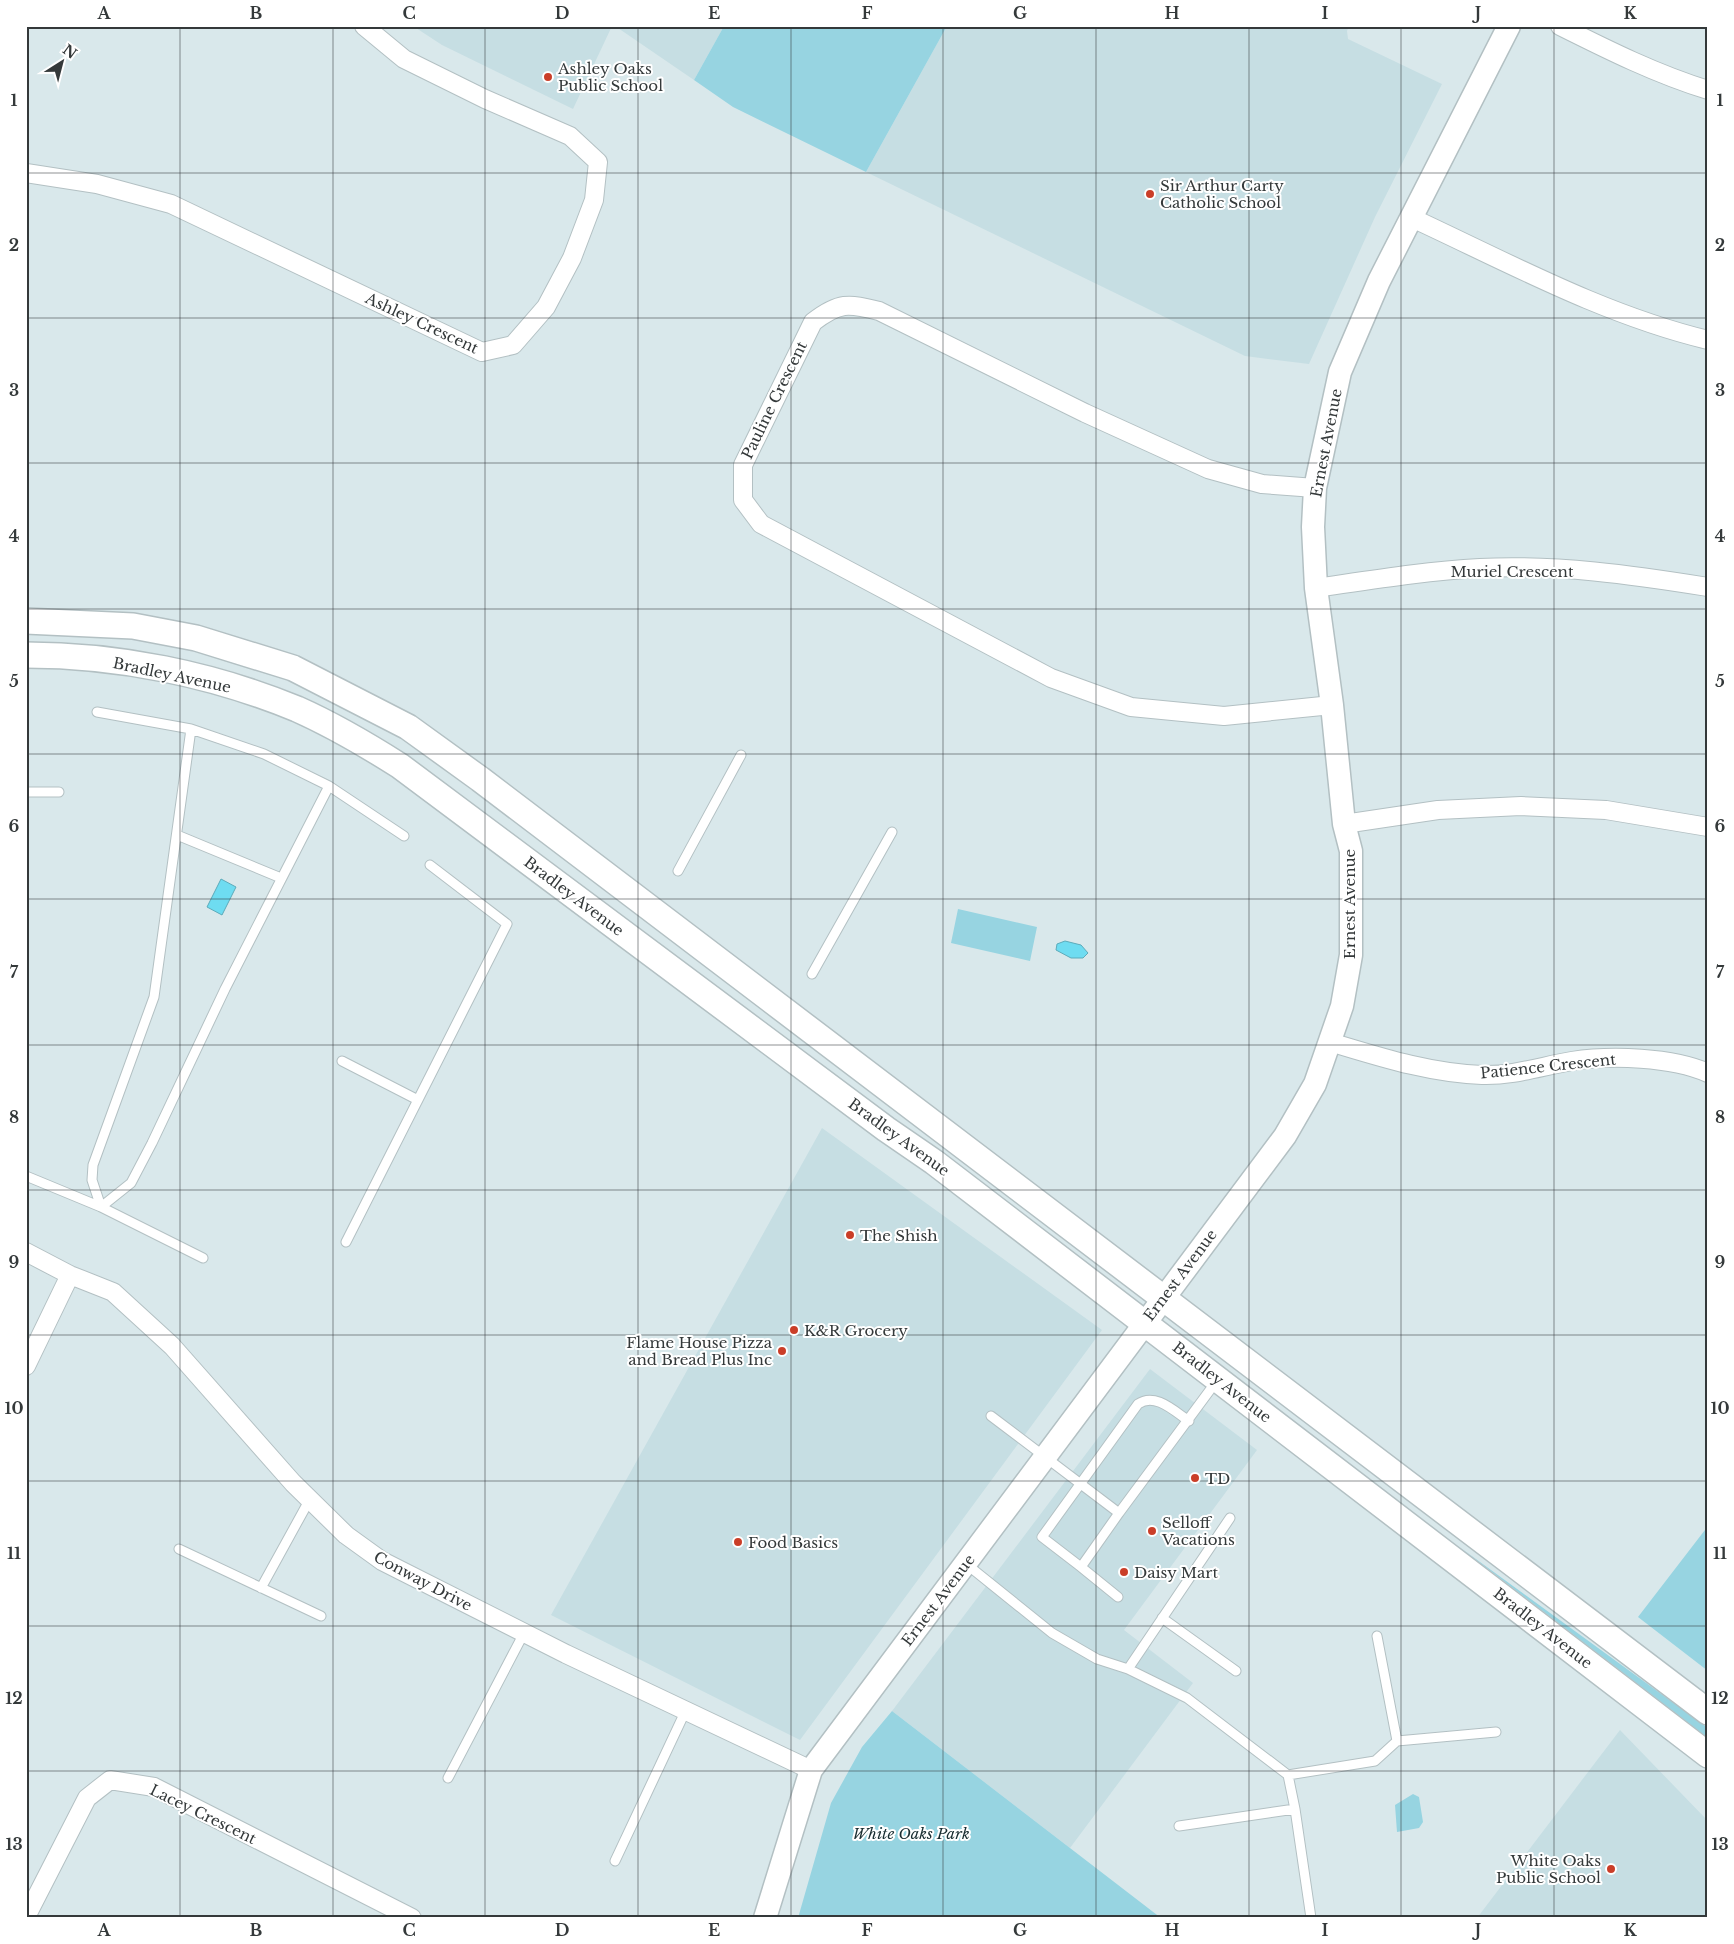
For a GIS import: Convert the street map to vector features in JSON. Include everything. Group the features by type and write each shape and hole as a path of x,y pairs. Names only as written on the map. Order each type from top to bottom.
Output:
{"main road":[{"name":"Bradley Avenue","path":"26,621 133,626 196,638 293,668 408,727 488,785 1708,1712"},
{"name":"Bradley Avenue","path":"26,655 112,661 205,678 298,710 347,734 400,766 886,1129 942,1168 1708,1755"}],"street":[{"name":"Ashley Crescent","path":"26,173 97,184 171,204 482,352 513,345 546,307 572,258 594,200 598,162 570,136 485,99 404,59 364,26"},
{"name":"Ernest Avenue","path":"765,1918 811,1770 1144,1322 1285,1136 1315,1084 1342,1006 1351,956 1351,852 1344,824 1332,705 1316,588 1313,527 1315,488 1340,372 1379,281 1509,26"},
{"path":"1560,26 1622,56 1680,81 1708,90"},
{"path":"1412,218 1601,307 1673,332 1708,340"},
{"name":"Pauline Crescent","path":"1315,488 1262,484 1208,469 1085,413 879,311 854,305 831,308 813,322 743,465 743,500 761,524 1051,678 1131,707 1224,716 1332,705"},
{"name":"Muriel Crescent","path":"1316,588 1408,574 1481,568 1546,569 1629,575 1708,587"},
{"path":"1344,824 1438,810 1521,806 1606,810 1708,827"},
{"name":"Patience Crescent","path":"1330,1042 1406,1065 1483,1075 1530,1072 1572,1061 1618,1059 1693,1067 1708,1073"},
{"name":"Conway Drive","path":"26,1252 70,1275 113,1292 172,1346 228,1412 310,1499 346,1535 382,1561 524,1632 811,1770"},
{"path":"26,1366 70,1275"},
{"name":"Lacey Crescent","path":"26,1917 87,1798 110,1780 154,1788 412,1918"}],"lane":[{"path":"97,712 191,729 264,754 329,786 404,836"},
{"path":"101,1207 92,1180 93,1164 154,997 191,729"},
{"path":"678,871 741,755"},
{"path":"101,1207 131,1183 281,878 329,786"},
{"path":"26,792 59,792"},
{"path":"812,974 892,832"},
{"path":"177,835 281,878"},
{"path":"346,1242 507,924 430,865"},
{"path":"342,1062 418,1100"},
{"path":"26,1176 101,1207 203,1258"},
{"path":"1081,1567 1210,1390"},
{"path":"1118,1597 1042,1537 1138,1404 1143,1400 1157,1400 1189,1421"},
{"path":"991,1416 1119,1513"},
{"path":"261,1588 310,1499"},
{"path":"1128,1669 1230,1518"},
{"path":"179,1549 321,1616"},
{"path":"965,1563 1052,1633 1097,1659 1128,1669 1187,1698 1288,1775 1295,1809 1311,1918"},
{"path":"1162,1618 1236,1671"},
{"path":"448,1778 524,1632"},
{"path":"1377,1636 1397,1741"},
{"path":"615,1861 686,1710"},
{"path":"1288,1775 1375,1761 1397,1741 1496,1732"},
{"path":"1179,1826 1295,1809"}],"shaded area":[{"name":"Ashley Oaks Public School","path":"413,26 612,26 573,109 442,45"},
{"name":"Ashley Oaks Public School","path":"615,26 724,26 694,80"},
{"name":"Sir Arthur Carty Catholic School","path":"947,26 1349,26 1347,31 1348,39 1442,84 1375,217 1309,364 1245,356 866,172"},
{"path":"221,879 236,887 222,915 207,907"},
{"path":"1065,941 1081,945 1088,953 1083,958 1071,958 1056,950 1057,944"},
{"path":"822,1128 1102,1330 800,1740 551,1615"},
{"path":"1150,1369 1257,1450 1124,1630 1193,1683 1070,1848 892,1711"},
{"name":"White Oaks Public School","path":"1620,1730 1708,1821 1708,1918 1477,1918"}],"green space":[{"path":"724,26 947,26 866,172 733,107 694,80"},
{"path":"958,909 1037,927 1030,961 951,943"},
{"path":"1708,1526 1708,1671 1638,1617"},
{"path":"1458,1546 1708,1728 1708,1738"},
{"name":"White Oaks Park","path":"892,1711 1161,1918 798,1918 831,1803 862,1747"},
{"path":"1413,1794 1419,1797 1423,1822 1419,1828 1397,1832 1395,1805"}],"place":[{"name":"Ashley Oaks Public School","path":"548,77"},
{"name":"Sir Arthur Carty Catholic School","path":"1150,194"},
{"name":"The Shish","path":"850,1235"},
{"name":"K&R Grocery","path":"794,1330"},
{"name":"Flame House Pizza and Bread Plus Inc","path":"782,1351"},
{"name":"TD","path":"1195,1478"},
{"name":"Selloff Vacations","path":"1152,1531"},
{"name":"Food Basics","path":"738,1542"},
{"name":"Daisy Mart","path":"1124,1572"},
{"name":"White Oaks Public School","path":"1611,1869"}]}
